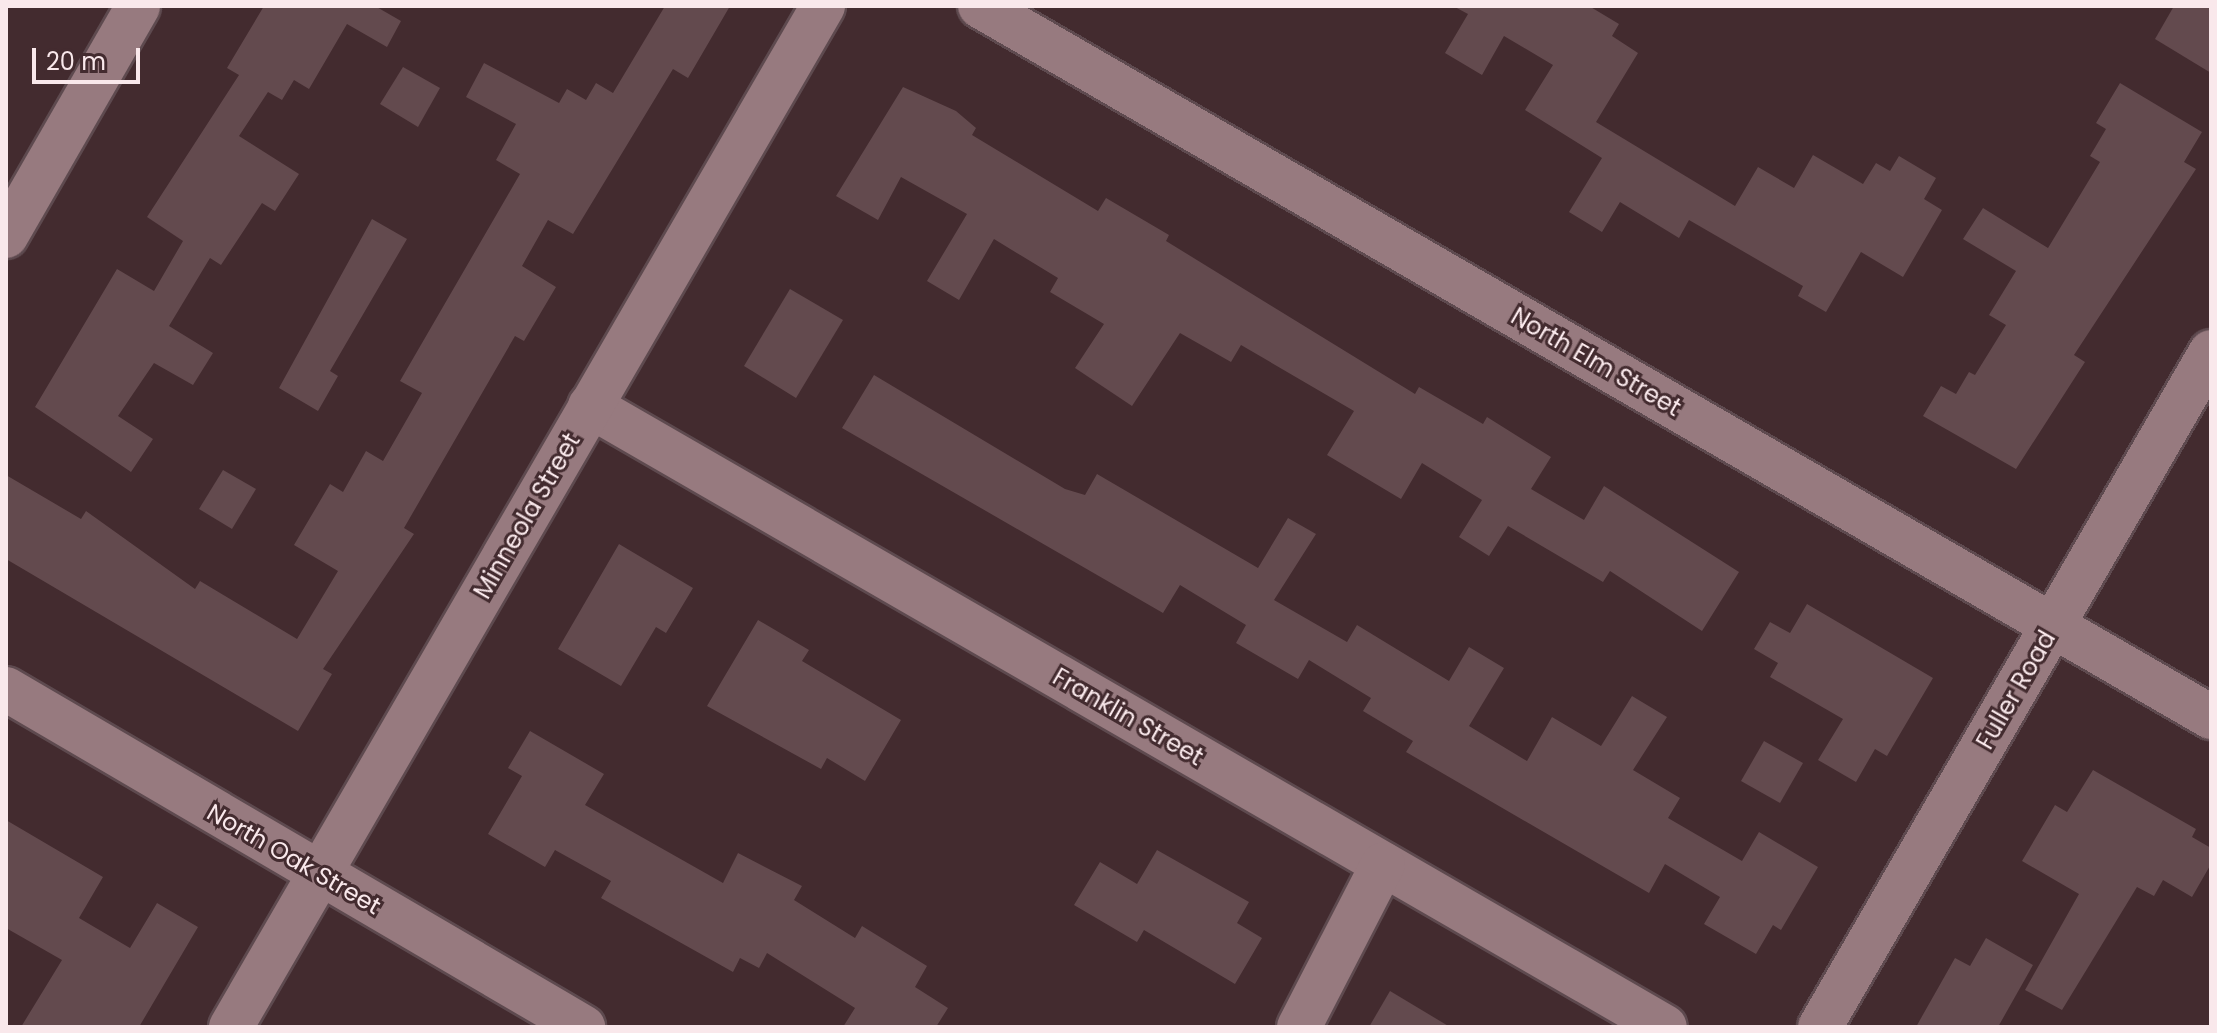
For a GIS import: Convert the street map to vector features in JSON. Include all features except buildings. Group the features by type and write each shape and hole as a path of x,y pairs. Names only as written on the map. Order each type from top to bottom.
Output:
{"street":[{"path":"6,236 138,6"},
{"name":"Minneola Street","path":"231,1027 823,6"},
{"name":"North Elm Street","path":"980,6 2211,717"},
{"name":"Fuller Road","path":"1820,1027 2211,352"},
{"name":"Franklin Street","path":"590,406 1665,1027"},
{"name":"North Oak Street","path":"6,689 583,1027"},
{"path":"1299,1027 1383,864"}]}
